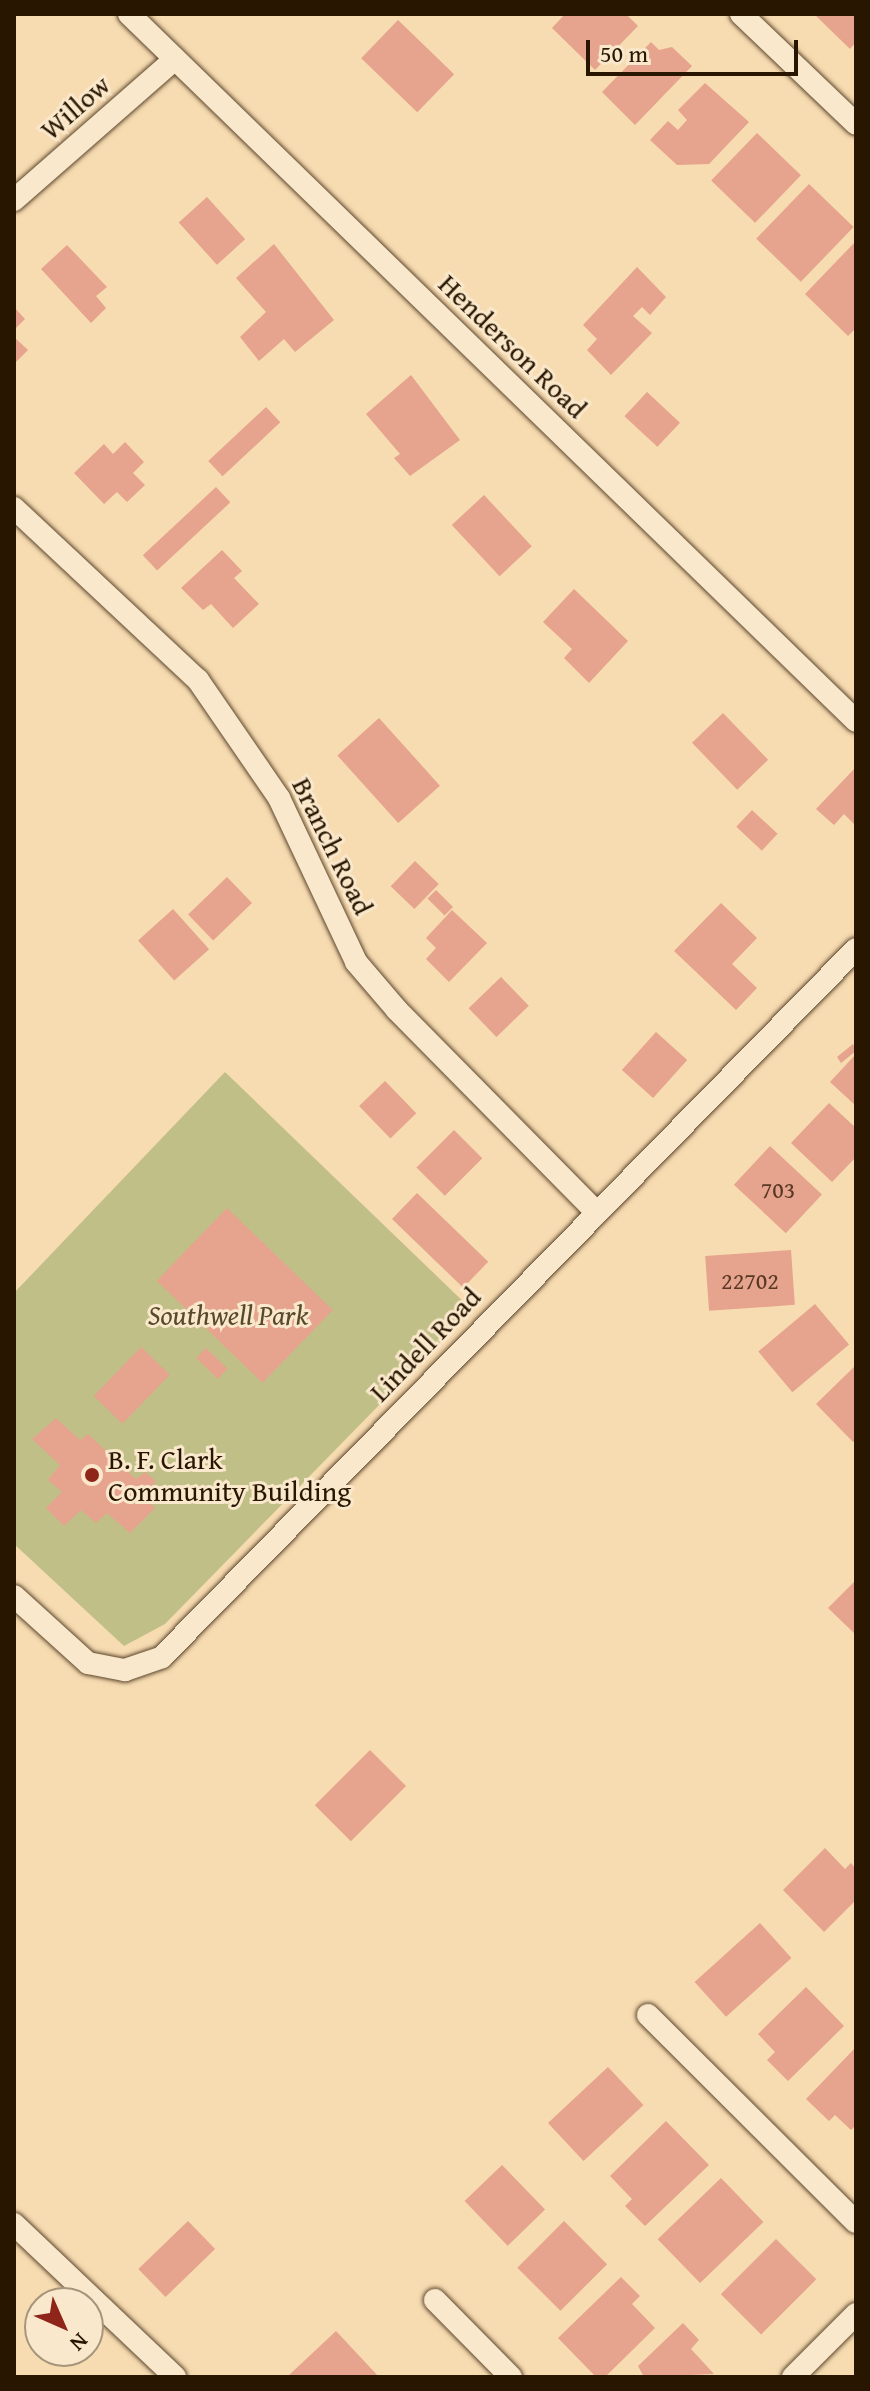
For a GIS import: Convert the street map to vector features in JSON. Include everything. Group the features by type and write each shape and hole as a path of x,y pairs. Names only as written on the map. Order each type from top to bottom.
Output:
{"street":[{"name":"Henderson Road","path":"129,14 856,721"},
{"path":"741,14 853,116"},
{"name":"Willow","path":"14,200 175,59"},
{"name":"Branch Road","path":"14,508 198,680 279,798 356,962 397,1010 596,1212"},
{"name":"Lindell Road","path":"14,1596 88,1663 125,1670 162,1657 856,949"},
{"path":"648,2015 856,2222"},
{"path":"14,2224 175,2377"},
{"path":"435,2300 511,2377"},
{"path":"793,2377 856,2314"}],"green space":[{"name":"Southwell Park","path":"225,1072 472,1310 165,1624 124,1646 14,1544 14,1293"}],"building":[{"path":"565,14 626,14 638,26 595,70 552,28"},
{"path":"814,14 856,14 856,42 850,49"},
{"path":"398,20 454,74 417,112 361,58"},
{"path":"651,42 659,50 672,47 692,66 635,125 602,92"},
{"path":"705,83 749,122 709,164 677,165 650,140 668,121 678,130 687,120 678,110"},
{"path":"757,133 801,175 755,223 711,180"},
{"path":"809,184 854,227 801,282 756,239"},
{"path":"207,197 245,239 217,265 179,222"},
{"path":"856,241 856,328 848,336 805,294"},
{"path":"274,244 334,320 295,352 284,339 259,361 240,337 266,312 236,278"},
{"path":"67,245 107,287 96,296 106,308 91,323 41,269"},
{"path":"637,267 666,297 650,315 642,307 633,316 652,333 611,375 587,350 597,339 583,325"},
{"path":"14,307 25,319 14,330"},
{"path":"14,337 28,350 14,364"},
{"path":"411,375 460,440 410,476 394,458 400,454 366,414"},
{"path":"647,392 680,423 657,447 624,416"},
{"path":"266,407 280,422 223,476 208,461"},
{"path":"125,442 144,462 133,473 145,485 127,502 117,492 104,504 74,473 104,444 113,454"},
{"path":"216,487 230,502 157,571 143,555"},
{"path":"484,495 532,546 500,576 452,525"},
{"path":"222,550 242,571 234,578 259,604 233,628 211,604 203,610 181,588"},
{"path":"574,589 628,641 589,683 564,658 572,649 543,622"},
{"path":"723,713 768,760 737,790 692,743"},
{"path":"379,718 440,786 398,823 337,755"},
{"path":"856,767 856,826 844,814 834,825 816,809"},
{"path":"752,810 778,834 762,851 736,827"},
{"path":"415,861 439,884 414,909 391,886"},
{"path":"227,877 252,903 213,940 188,915"},
{"path":"436,890 453,907 444,915 428,898"},
{"path":"721,903 757,938 732,964 757,988 736,1010 674,951"},
{"path":"173,909 209,949 174,981 138,940"},
{"path":"452,910 487,943 449,982 426,959 436,948 426,938"},
{"path":"501,977 529,1006 496,1037 469,1008"},
{"path":"656,1032 687,1060 653,1098 622,1070"},
{"path":"853,1044 856,1051 841,1063 837,1057"},
{"path":"856,1054 856,1106 830,1082"},
{"path":"385,1081 416,1113 390,1138 359,1106"},
{"path":"829,1103 856,1128 856,1157 832,1182 791,1143"},
{"path":"454,1130 482,1158 445,1196 417,1167"},
{"path":"770,1146 822,1194 786,1233 734,1185"},
{"path":"417,1193 488,1262 463,1288 392,1219"},
{"path":"227,1208 333,1310 263,1383 157,1281"},
{"path":"791,1250 795,1305 709,1311 705,1256"},
{"path":"815,1304 849,1345 792,1392 758,1352"},
{"path":"141,1347 170,1375 123,1424 94,1396"},
{"path":"206,1348 228,1369 218,1379 196,1358"},
{"path":"856,1365 856,1440 853,1442 816,1404"},
{"name":"B. F. Clark Community Building","path":"56,1418 80,1440 88,1434 136,1479 145,1472 156,1481 144,1495 155,1508 130,1533 107,1513 96,1523 81,1510 64,1526 46,1508 62,1492 48,1480 60,1465 32,1439"},
{"path":"856,1580 856,1635 828,1608"},
{"path":"370,1750 406,1786 351,1841 315,1805"},
{"path":"825,1848 845,1869 851,1863 856,1869 856,1900 824,1932 783,1890"},
{"path":"760,1923 791,1958 726,2017 695,1982"},
{"path":"806,1987 844,2026 788,2081 767,2060 775,2052 758,2034"},
{"path":"856,2047 856,2125 851,2130 835,2115 829,2121 806,2099"},
{"path":"608,2067 643,2105 583,2161 548,2123"},
{"path":"666,2121 709,2165 645,2226 625,2206 632,2199 610,2176"},
{"path":"502,2165 545,2210 508,2246 465,2201"},
{"path":"721,2178 763,2222 700,2283 658,2239"},
{"path":"188,2221 215,2249 165,2297 138,2269"},
{"path":"564,2221 607,2264 560,2311 517,2268"},
{"path":"776,2239 816,2279 761,2334 721,2294"},
{"path":"621,2277 640,2296 632,2304 655,2328 605,2377 596,2377 558,2338"},
{"path":"683,2323 699,2340 691,2349 714,2374 644,2377 638,2366"},
{"path":"336,2331 379,2377 287,2377"}],"place":[{"name":"B. F. Clark Community Building","path":"92,1475"}]}
